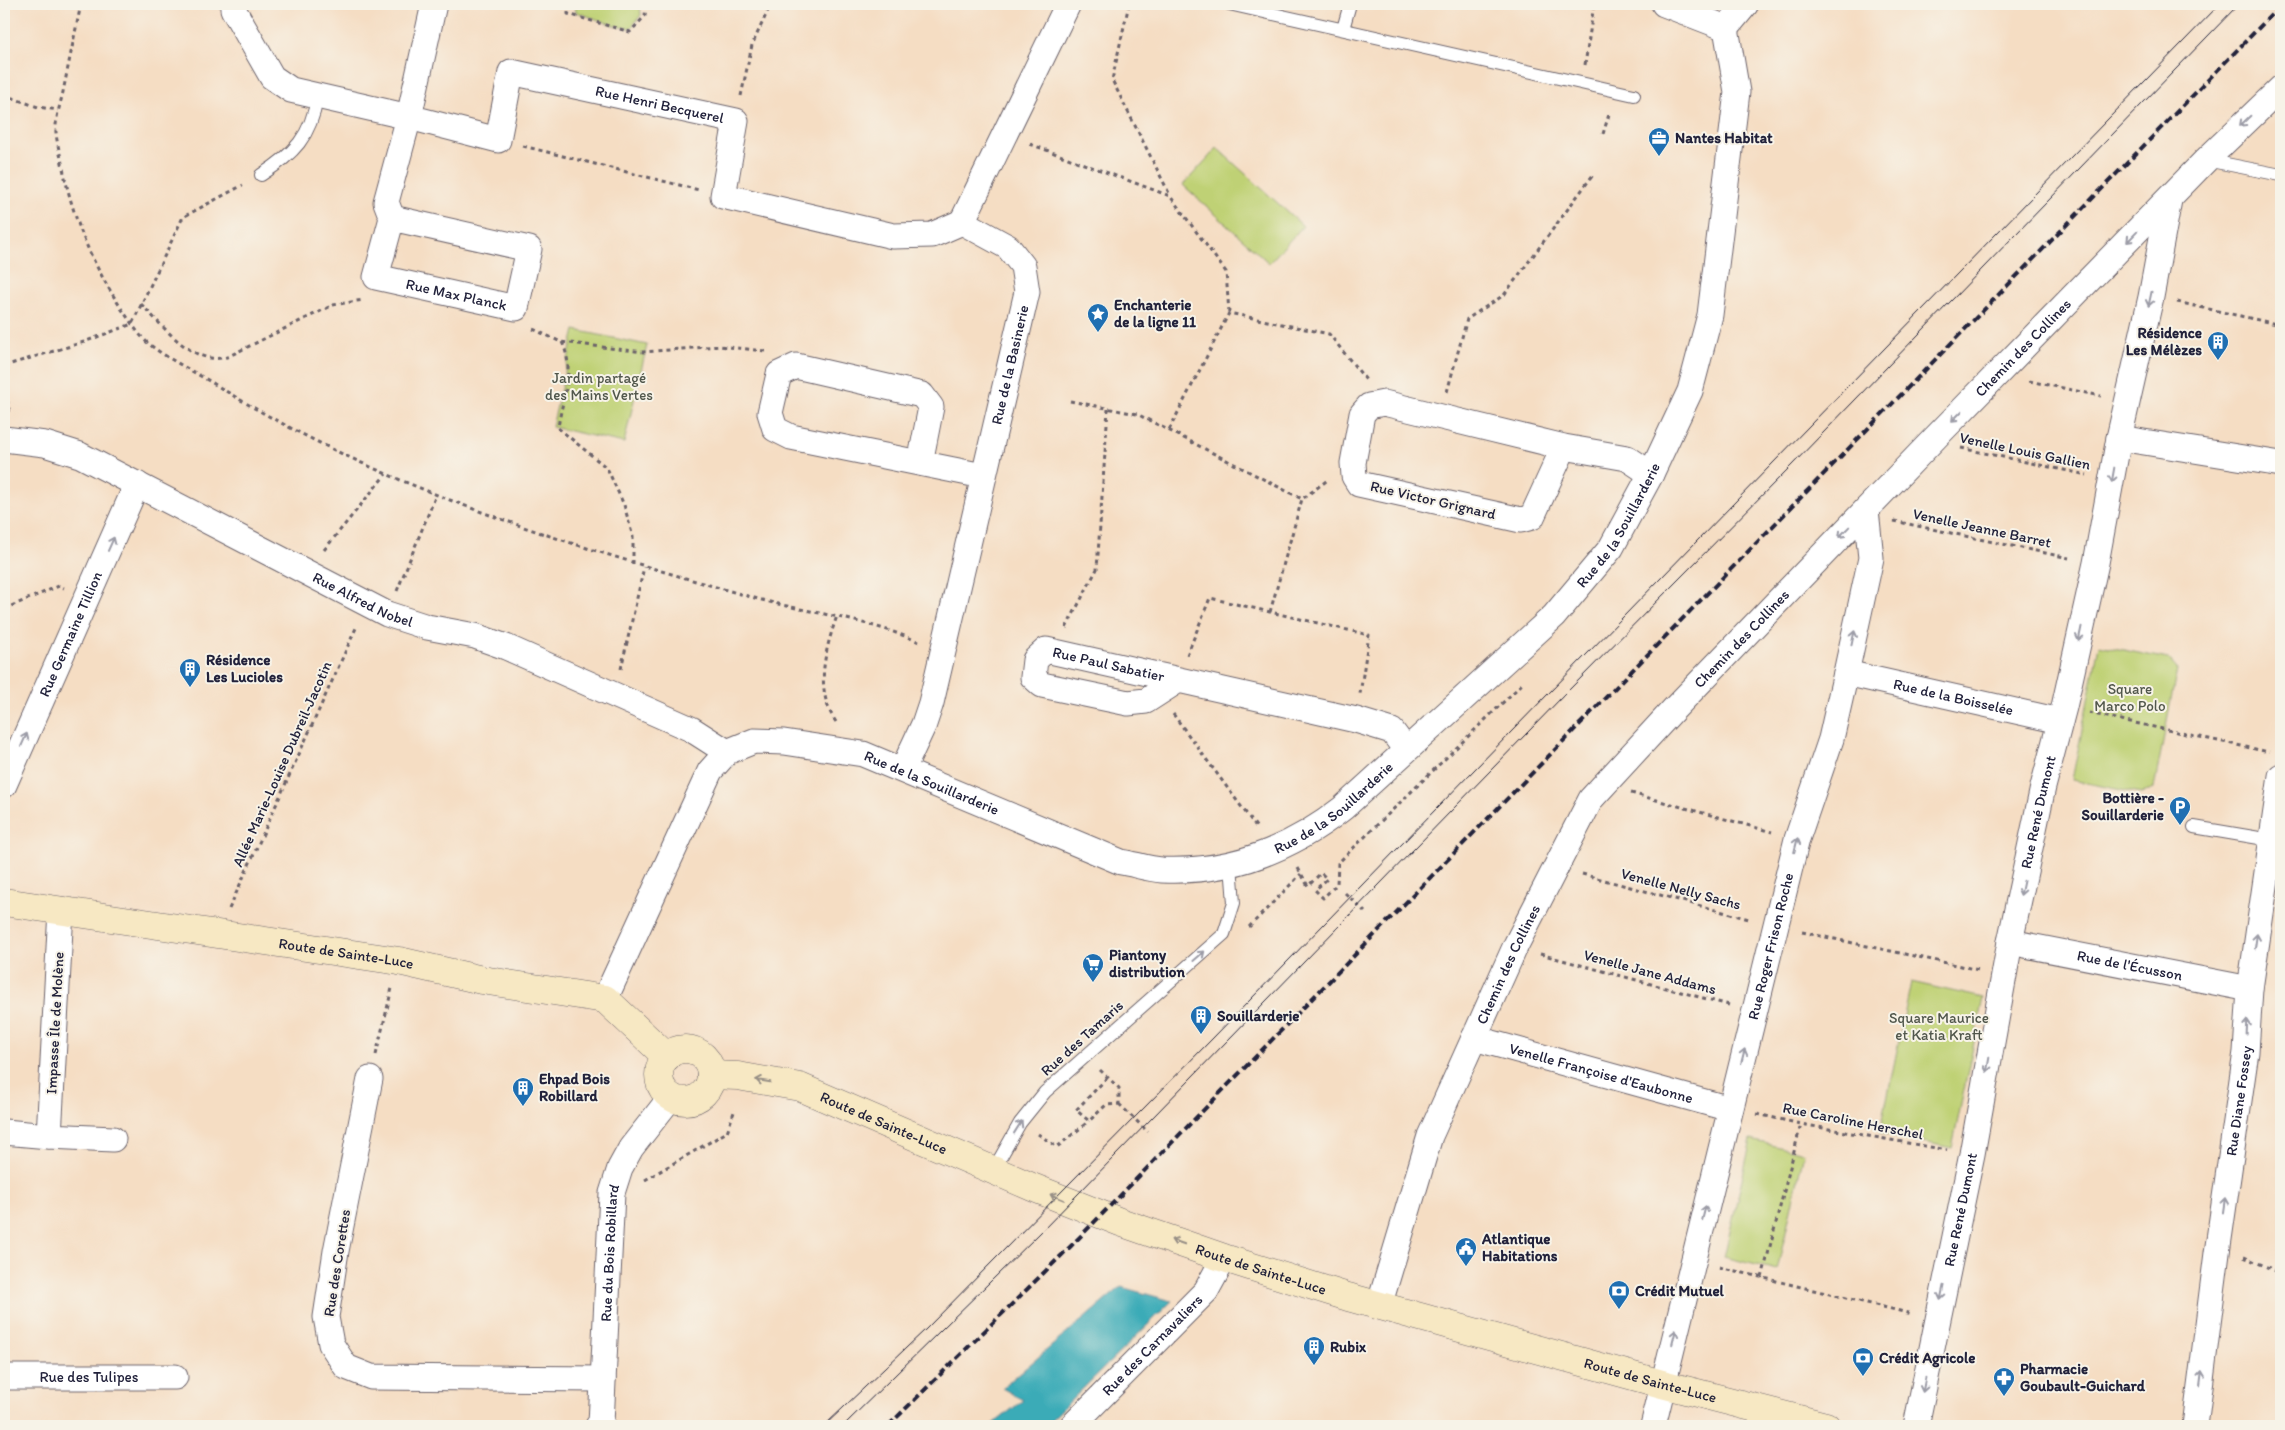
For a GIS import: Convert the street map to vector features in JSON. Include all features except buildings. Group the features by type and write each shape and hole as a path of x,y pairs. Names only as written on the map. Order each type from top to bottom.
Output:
{"street":[{"name":"Rue Max Planck","path":"392,218 529,249 516,308 376,277 392,218 386,202 409,117 434,4"},
{"path":"723,196 893,236 932,235 962,222 1068,4"},
{"path":"1664,4 1726,28 1746,4"},
{"path":"233,9 272,77 291,90 316,98 409,117 498,140"},
{"name":"Rue de la Souillarderie","path":"605,999 710,771 727,752 754,741 784,742 863,754 903,769 1120,862 1161,870 1231,865 1267,854 1318,828 1343,808 1554,616 1610,548 1651,474 1690,391 1710,315 1737,92 1726,28"},
{"name":"Rue Henri Becquerel","path":"498,140 511,72 736,121 723,196"},
{"name":"Chemin des Collines","path":"1379,1306 1430,1136 1516,945 1591,799 1674,709 1935,438 2206,160 2281,88"},
{"name":"Rue René Dumont","path":"1916,1426 1936,1320 1972,1154 2010,942 2043,787 2062,714 2096,563 2119,438 2151,297 2169,200"},
{"name":"Rue de la Basinerie","path":"903,769 924,724 943,651 1027,292 1023,266 1008,247 962,222"},
{"path":"920,463 931,407 922,395 796,366 779,374 770,413 775,429 791,437 983,476"},
{"path":"1353,462 1362,414 1369,406 1384,402 1564,447 1628,458 1651,474"},
{"path":"2119,438 2281,464"},
{"name":"Rue Alfred Nobel","path":"4,439 45,444 80,455 376,609 404,621 456,631 498,644 691,729 727,752"},
{"name":"Rue Victor Grignard","path":"1353,462 1354,476 1360,484 1521,520 1532,517 1564,447"},
{"name":"Rue Germaine Tillion","path":"4,785 138,484"},
{"name":"Rue Roger Frison Roche","path":"1662,1384 1797,838 1831,739 1871,558 1866,510"},
{"name":"Rue Paul Sabatier","path":"1167,687 1146,701 1128,703 1042,685 1033,677 1035,660 1046,650 1167,687 1356,720 1392,731 1406,750"},
{"name":"Rue de la Boisselée","path":"1846,673 2062,714"},
{"name":"Rue Diane Fossey","path":"2195,1426 2216,1254 2246,1052 2250,990 2278,765"},
{"name":"Route de Sainte-Luce","path":"4,902 399,961 482,980 605,999"},
{"name":"Impasse Île de Molène","path":"49,1136 61,910"},
{"name":"Rue de l'Écusson","path":"2010,942 2250,990"},
{"path":"605,999 667,1057"},
{"name":"Venelle Françoise d'Eaubonne","path":"1474,1038 1730,1109"},
{"path":"682,1050 699,1054 710,1067 711,1075 706,1091 701,1096 686,1101 671,1097 666,1092 660,1078 660,1070 667,1057 682,1050"},
{"name":"Route de Sainte-Luce","path":"711,1075 738,1076 800,1087 1032,1187 1120,1222 1224,1258 1379,1306 1662,1384 1826,1426"},
{"name":"Rue des Corettes","path":"370,1079 336,1251 326,1317 331,1344 346,1367 372,1377 603,1379"},
{"name":"Rue du Bois Robillard","path":"598,1426 602,1424 612,1193 620,1168 631,1148 671,1097"},
{"path":"4,1132 113,1139"},
{"name":"Rue des Carnavaliers","path":"1072,1426 1206,1291 1224,1258"},
{"name":"Rue des Tulipes","path":"4,1377 175,1376"},
{"path":"1653,1426 1662,1384"}],"lane":[{"path":"1229,4 1634,94"},
{"path":"1343,29 1350,4"},
{"path":"261,175 278,164 296,148 308,129 316,98"},
{"path":"2206,160 2281,175"},
{"path":"2194,827 2270,840"},
{"name":"Rue des Tamaris","path":"994,1169 1020,1123 1045,1092 1224,934 1234,903 1231,865"}],"path":[{"path":"82,4 58,110 56,132 67,188 83,242 111,292 132,324 149,344 245,403 386,474 456,504 633,564 704,582 753,598 837,616 890,630 943,651"},
{"path":"568,4 568,14 630,32 646,16 646,4"},
{"path":"736,121 752,45 771,4"},
{"path":"1129,4 1112,80 1170,196 1226,272 1229,312 1168,430"},
{"path":"1585,65 1594,4"},
{"path":"4,95 38,107 58,110"},
{"path":"1004,135 1170,196"},
{"path":"498,140 723,196"},
{"path":"4,366 84,342 132,324 183,217 261,175"},
{"path":"1441,416 1467,318 1504,295 1593,175"},
{"path":"141,304 169,333 193,352 211,358 227,357 334,305 365,299 386,280"},
{"path":"2151,297 2281,325"},
{"path":"1229,312 1329,334 1384,402"},
{"path":"633,564 633,537 624,505 607,468 558,428 569,378 568,356 561,342 643,352 719,346 765,351 790,369"},
{"path":"1999,374 2128,402"},
{"path":"1070,401 1136,414 1302,499"},
{"path":"1053,652 1097,568 1108,409"},
{"name":"Venelle Louis Gallien","path":"1935,438 1950,446 2112,481"},
{"path":"1270,612 1302,499 1353,462"},
{"path":"308,574 318,557 386,474"},
{"name":"Allée Marie-Louise Dubreil-Jacotin","path":"218,933 376,609 436,495"},
{"name":"Venelle Jeanne Barret","path":"1866,510 1897,522 2096,563"},
{"path":"611,693 619,678 644,567"},
{"path":"4,609 59,586 88,595"},
{"path":"1267,854 1260,832 1167,687 1210,598 1368,635 1356,720"},
{"path":"837,616 830,637 822,678 825,699 835,722 844,724"},
{"path":"2062,714 2278,765"},
{"path":"1626,792 1797,838"},
{"path":"1301,874 1308,886 1321,873 1327,879 1315,890 1322,898 1337,884 1339,886"},
{"name":"Venelle Nelly Sachs","path":"1580,874 1775,926 2004,976"},
{"path":"1345,893 1365,912"},
{"name":"Venelle Jane Addams","path":"1540,954 1754,1012"},
{"path":"370,1079 399,961"},
{"path":"1096,1065 1119,1088 1119,1104 1148,1132"},
{"path":"1090,1121 1076,1110 1107,1078"},
{"path":"1020,1123 1057,1147 1106,1106 1119,1104"},
{"path":"641,1180 727,1132 735,1109"},
{"name":"Rue Caroline Herschel","path":"1730,1109 1801,1124 1972,1154"},
{"path":"1762,1278 1801,1124"},
{"path":"2243,1257 2281,1273"},
{"path":"1692,1261 1936,1320"}],"green space":[{"path":"575,4 640,4 641,15 631,28 619,27 576,12"},
{"path":"1217,148 1303,226 1269,263 1183,185"},
{"name":"Jardin partagé des Mains Vertes","path":"575,330 647,345 624,443 552,427"},
{"name":"Square Marco Polo","path":"2099,645 2168,659 2177,669 2154,788 2141,794 2072,780"},
{"name":"Square Maurice et Katia Kraft","path":"1911,982 1983,998 1952,1148 1880,1133"},
{"path":"1751,1140 1804,1153 1777,1270 1724,1257"}],"water":[{"path":"1121,1287 1172,1301 1045,1426 991,1426 1023,1400 1002,1388"}],"tram line":[{"path":"824,1426 926,1329 1213,1038 2220,4"},
{"path":"843,1426 1040,1233 1566,693 1791,466 2239,4"}],"railway":[{"path":"888,1426 1071,1246 2281,5"}],"place":[{"name":"Nantes Habitat","path":"1659,157"},
{"name":"Enchanterie de la ligne 11","path":"1098,333"},
{"name":"Résidence Les Mélèzes","path":"2218,361"},
{"name":"Résidence Les Lucioles","path":"190,688"},
{"name":"Bottière - Souillarderie","path":"2180,826"},
{"name":"Piantony distribution","path":"1093,983"},
{"name":"Souillarderie","path":"1201,1035"},
{"name":"Ehpad Bois Robillard","path":"523,1107"},
{"name":"Atlantique Habitations","path":"1466,1267"},
{"name":"Crédit Mutuel","path":"1619,1310"},
{"name":"Rubix","path":"1314,1366"},
{"name":"Crédit Agricole","path":"1863,1377"},
{"name":"Pharmacie Goubault-Guichard","path":"2004,1397"}]}
